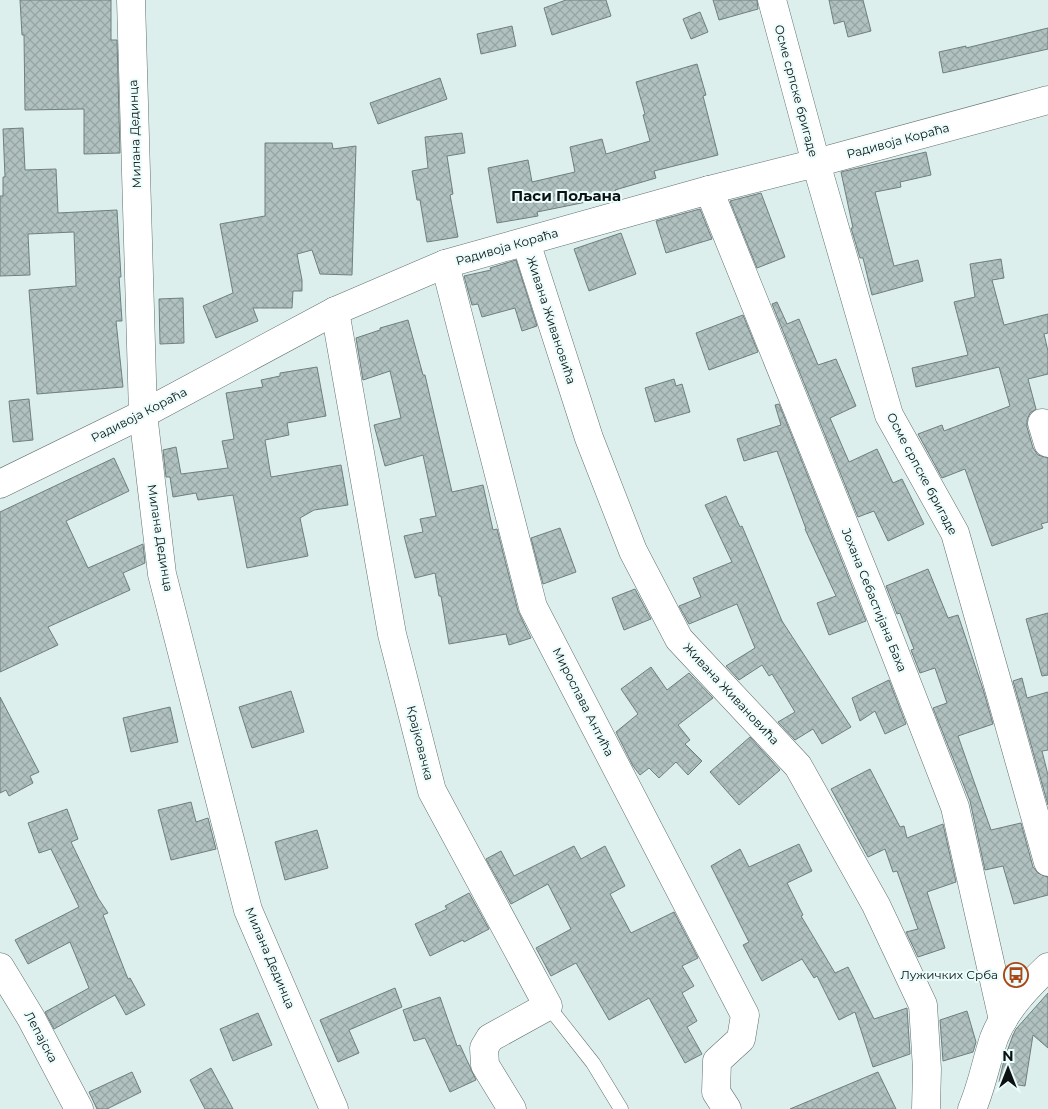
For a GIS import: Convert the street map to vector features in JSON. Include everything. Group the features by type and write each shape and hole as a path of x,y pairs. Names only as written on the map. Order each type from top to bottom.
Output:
{"street":[{"name":"Милана Дединца","path":"131,0 143,414 162,574 248,910 334,1109"},
{"name":"Осме српске бригаде","path":"772,0 816,163 888,415 955,534 1048,862"},
{"name":"Радивоја Кораћа","path":"0,484 143,414 335,311 445,264 709,190 1048,100"},
{"name":"Јохана Себастијана Баха","path":"709,190 956,807 1002,1020"},
{"name":"Живана Живановића","path":"526,242 589,438 633,551 679,638 798,766 876,905 923,1005 928,1069 926,1109"},
{"name":"Мирослава Антића","path":"445,264 533,607 745,1014 741,1039 717,1061 716,1092 727,1109"},
{"name":"Крајковачка","path":"335,311 392,634 432,791 548,1006"},
{"name":"Лепајска","path":"0,967 31,1018 79,1109"},
{"path":"972,1109 1002,1020 1020,995 1048,967"},
{"path":"512,1109 485,1066 484,1048 490,1038 548,1006"}],"lane":[{"path":"548,1006 593,1063 621,1109"}],"building":[{"path":"20,0 111,0 111,40 117,40 120,153 84,154 84,109 25,110 24,35 22,35"},
{"path":"566,0 606,0 611,16 552,35 544,8"},
{"path":"713,0 757,0 758,9 719,20"},
{"path":"829,0 863,0 871,31 848,37 844,21 834,24"},
{"path":"700,12 708,32 691,39 683,19"},
{"path":"512,26 516,46 481,54 477,34"},
{"path":"1048,28 1048,49 943,73 939,52 966,46 966,48"},
{"path":"697,64 706,95 703,96 718,155 654,171 656,178 615,190 616,196 537,212 538,216 497,223 488,168 528,160 532,182 575,172 570,147 602,139 606,154 650,141 636,82"},
{"path":"440,78 447,99 378,124 370,103"},
{"path":"23,128 25,170 56,169 58,213 117,210 122,321 116,321 123,387 37,394 29,290 76,286 74,232 28,234 30,275 0,276 0,196 3,196 3,177 5,177 3,129"},
{"path":"462,133 465,153 447,156 453,194 450,195 458,237 427,242 420,200 417,200 412,171 428,168 425,137"},
{"path":"265,143 332,143 333,149 356,146 352,275 320,274 312,250 297,254 302,291 293,291 292,308 253,308 258,321 216,338 203,306 233,293 220,224 265,216"},
{"path":"926,152 931,175 900,182 901,187 875,192 894,266 918,260 923,281 872,295 863,258 860,258 851,228 853,228 841,172"},
{"path":"761,193 785,257 757,268 730,201"},
{"path":"700,209 712,239 666,253 656,221"},
{"path":"621,233 636,274 589,291 574,249"},
{"path":"1001,259 1004,278 992,280 1004,325 1048,314 1048,333 1044,334 1048,351 1048,374 1028,379 1036,409 1030,413 1027,427 1033,448 1038,455 1048,458 1048,522 1041,524 1043,528 992,546 965,469 942,478 918,434 942,425 944,431 1010,406 999,367 916,387 912,368 968,355 954,302 975,297 970,264"},
{"path":"516,260 537,326 522,331 515,308 482,317 478,304 472,305 464,276 491,270 490,268"},
{"path":"183,298 184,343 160,344 159,299"},
{"path":"777,302 787,324 799,319 818,365 836,359 856,406 830,418 849,462 877,449 893,483 902,479 924,524 888,541 874,511 858,517 772,304"},
{"path":"743,315 758,352 709,370 696,333"},
{"path":"408,320 423,375 425,375 452,492 483,485 493,530 497,529 518,611 531,638 509,645 506,634 449,644 435,573 415,578 404,536 423,532 420,519 436,516 423,455 385,466 374,425 401,418 390,371 363,380 356,338 380,330 380,328"},
{"path":"317,367 326,416 287,423 289,435 265,440 271,477 341,465 348,505 314,510 300,518 308,556 247,568 233,495 198,500 196,493 173,497 170,477 166,477 163,450 176,447 181,474 228,468 222,441 234,439 226,393 263,387 261,380 280,376 280,373"},
{"path":"674,379 676,386 682,384 690,412 655,422 645,388"},
{"path":"29,399 33,440 13,442 9,401"},
{"path":"779,404 866,621 829,635 817,603 836,596 805,529 777,451 744,461 737,439 781,425 775,405"},
{"path":"114,458 129,491 66,521 88,568 143,544 145,563 123,573 130,590 48,627 58,645 0,672 0,512"},
{"path":"726,496 740,527 742,526 782,621 851,727 822,744 813,729 795,740 778,722 795,712 772,674 769,676 762,665 739,680 726,666 755,648 737,604 689,624 679,606 701,597 693,578 732,562 705,505"},
{"path":"560,528 576,572 543,584 531,538"},
{"path":"928,569 948,618 958,615 993,724 958,736 991,830 1021,823 1033,867 1038,873 1048,877 1048,895 1014,904 1003,866 985,870 970,801 933,708 947,703 935,668 920,673 911,650 914,649 900,613 897,614 886,586"},
{"path":"635,589 651,619 624,630 612,598"},
{"path":"1048,613 1048,675 1042,676 1026,619"},
{"path":"651,667 667,690 689,673 713,698 678,725 690,740 685,744 702,761 688,775 676,762 659,778 649,768 640,775 633,766 616,732 638,714 621,689"},
{"path":"1022,678 1027,698 1048,692 1048,750 1042,751 1048,775 1048,805 1013,681"},
{"path":"889,680 906,724 885,734 875,711 860,721 852,698"},
{"path":"291,691 304,732 252,748 239,707"},
{"path":"0,697 39,772 30,776 33,783 9,796 6,790 0,793"},
{"path":"170,707 178,742 131,752 123,718"},
{"path":"750,737 780,770 739,805 710,772"},
{"path":"870,769 900,827 904,826 907,838 943,824 956,882 927,892 945,948 918,957 906,932 918,929 897,871 893,872 885,849 868,857 831,789"},
{"path":"191,802 196,822 208,818 216,849 171,860 158,810"},
{"path":"67,809 78,839 71,842 98,898 108,913 103,915 128,979 130,978 145,1005 126,1015 115,995 54,1029 45,1012 89,988 70,942 28,964 15,940 79,907 51,849 39,853 28,823"},
{"path":"317,830 328,868 285,880 275,842"},
{"path":"799,844 812,871 787,883 803,915 801,916 835,973 848,967 874,1019 907,1008 910,1054 873,1067 855,1012 839,1020 817,976 814,978 802,959 762,981 743,945 749,942 711,866 740,849 749,867"},
{"path":"574,846 581,859 605,846 625,886 610,894 631,933 674,912 698,958 682,966 694,986 682,993 697,1021 687,1027 702,1054 685,1063 649,998 609,1020 576,963 551,976 536,948 571,929 548,884 511,904 486,859 501,851 514,876"},
{"path":"469,893 489,929 430,956 415,924 447,909 445,906"},
{"path":"395,988 402,1007 349,1030 359,1053 338,1062 320,1020"},
{"path":"1048,993 1048,1048 1033,1035 1025,1086 999,1082 1004,1060 1016,1029"},
{"path":"440,997 457,1046 460,1045 476,1080 450,1092 425,1038 414,1041 403,1010"},
{"path":"967,1011 976,1042 973,1052 943,1061 940,1020"},
{"path":"258,1013 272,1045 233,1061 220,1029"},
{"path":"211,1068 233,1109 205,1109 190,1080"},
{"path":"132,1072 141,1092 107,1109 97,1109 89,1092"},
{"path":"878,1072 896,1109 790,1109"}],"place":[{"name":"Лужичких Срба","path":"1016,975"}],"district":[{"name":"Паси Пољана","path":"566,196"}]}
